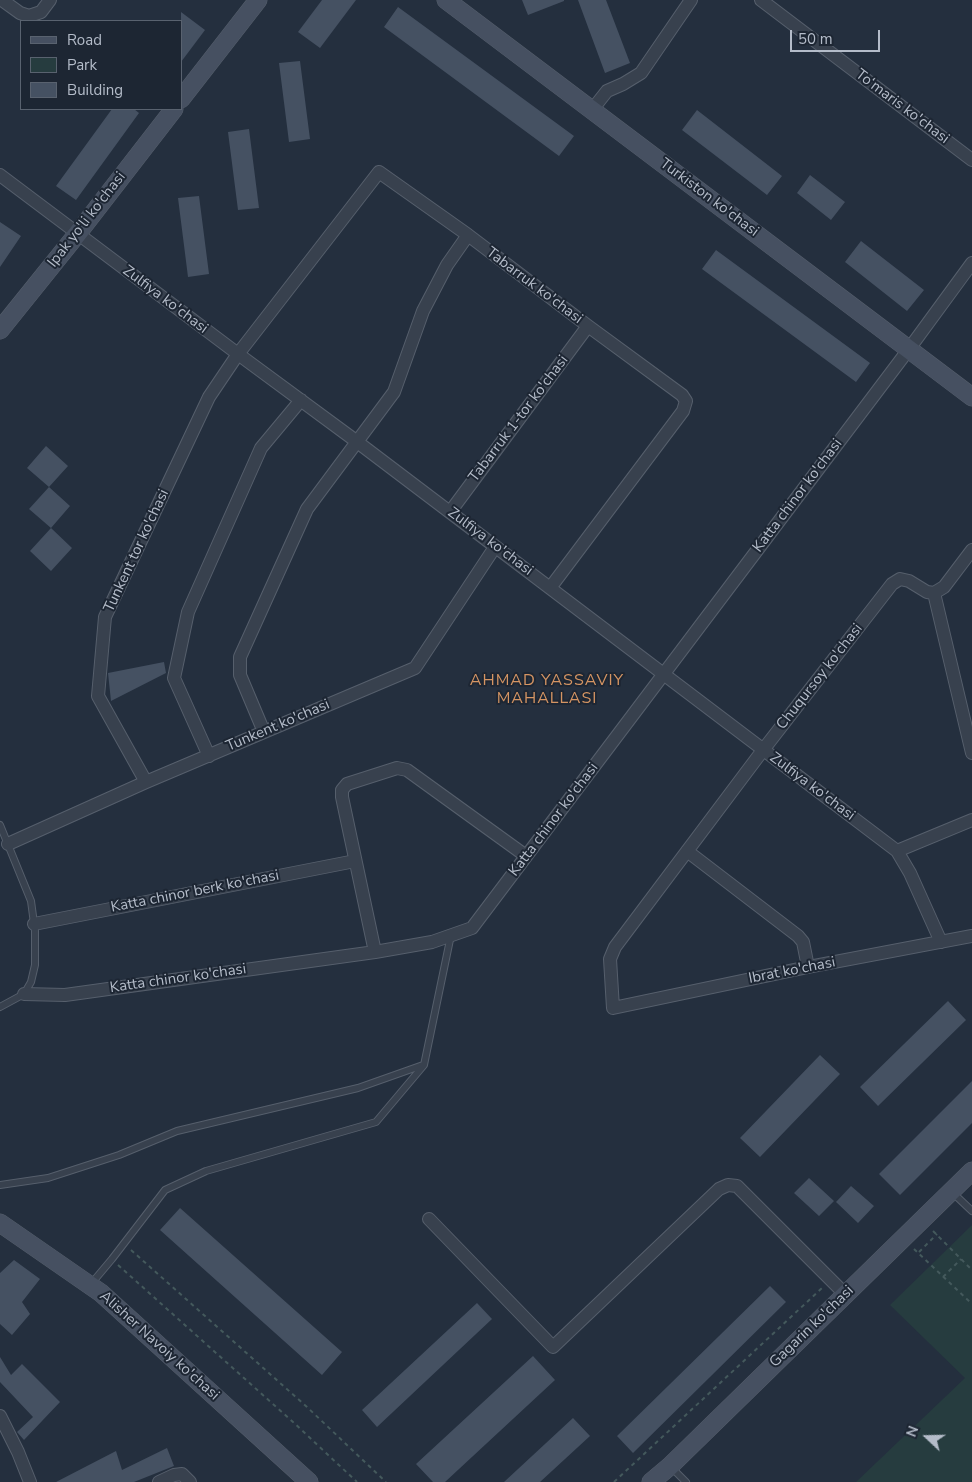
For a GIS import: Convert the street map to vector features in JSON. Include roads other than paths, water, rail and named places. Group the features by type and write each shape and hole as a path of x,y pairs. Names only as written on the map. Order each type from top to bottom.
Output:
{"main road":[{"path":"182,98 258,0"},
{"name":"Turkiston ko'chasi","path":"446,0 972,397"},
{"name":"Ipak yo'li ko'chasi","path":"0,330 173,110"},
{"name":"Gagarin ko'chasi","path":"651,1482 670,1466 972,1170"},
{"name":"Alisher Navoiy ko'chasi","path":"0,1223 90,1285 108,1300 309,1482"}],"street":[{"path":"2,0 20,13 29,16 41,12 50,0"},
{"path":"592,110 607,91 641,73 691,0"},
{"name":"To‘maris ko'chasi","path":"761,0 972,160"},
{"name":"Tabarruk ko'chasi","path":"238,354 379,172 468,235 682,395 686,401 683,411 550,588"},
{"name":"Zulfiya ko'chasi","path":"0,175 356,441 897,851 910,873 941,942"},
{"path":"264,732 240,675 240,657 307,509 394,392 423,311 447,264 468,235"},
{"name":"Katta chinor ko'chasi","path":"24,994 65,995 374,952 432,942 472,928 909,349 972,262"},
{"name":"Tabarruk 1-tor ko'chasi","path":"450,512 588,326"},
{"name":"Tunkent tor ko'chasi","path":"146,782 98,696 105,617 209,397 238,354"},
{"path":"209,756 174,678 188,612 262,448 300,400"},
{"name":"Tunkent ko'chasi","path":"8,844 146,782 415,668 495,547"},
{"path":"972,550 944,587 934,594 972,753"},
{"name":"Chuqursoy ko'chasi","path":"612,1008 610,959 615,947 763,750 892,584 900,580 909,581 926,592 934,594"},
{"path":"374,952 342,797 342,790 347,784 397,768 407,770 526,856"},
{"path":"897,851 972,820"},
{"path":"687,851 798,936 804,942 808,968"},
{"name":"Katta chinor berk ko'chasi","path":"34,924 355,861"},
{"name":"Ibrat ko'chasi","path":"612,1008 972,936"},
{"path":"429,1219 553,1347 720,1189 728,1185 737,1186 845,1294"},
{"path":"0,1416 30,1482"},
{"path":"159,1482 182,1474 190,1482"}],"lane":[{"path":"0,825 31,901 34,924 35,965 31,982 24,994 0,1007"},
{"path":"90,1285 165,1190 206,1171 376,1122 424,1065 451,935"},
{"path":"0,1185 48,1178 120,1156 177,1131 358,1088 424,1065"},
{"path":"951,1191 972,1211"},
{"path":"670,1466 686,1482"}],"district":[{"name":"AHMAD YASSAVIY MAHALLASI","path":"547,690"}]}
